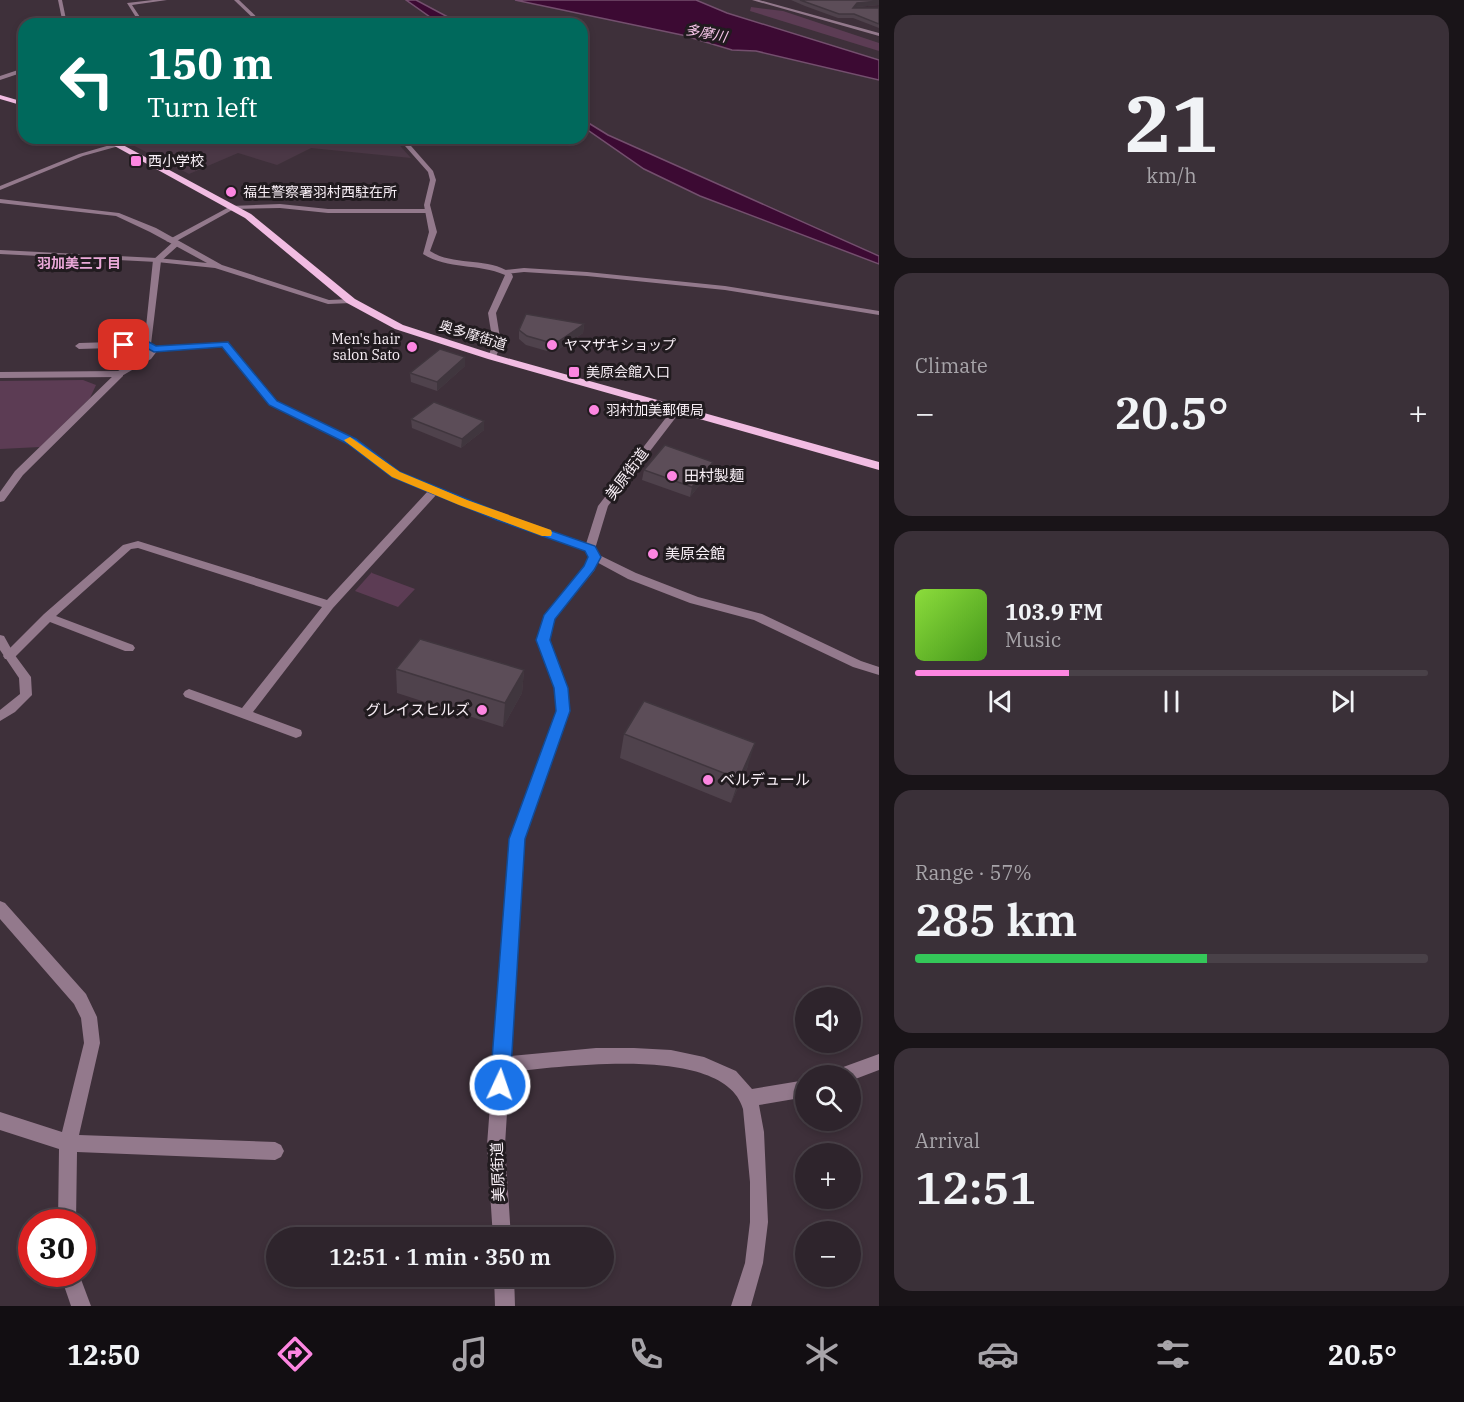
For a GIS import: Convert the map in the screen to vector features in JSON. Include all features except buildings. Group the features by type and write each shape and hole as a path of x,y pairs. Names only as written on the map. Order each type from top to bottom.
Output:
{"main road":[{"path":"0,97 18,102"},
{"name":"奥多摩街道","path":"117,145 255,221 351,302 409,331 492,357 879,466"}],"street":[{"path":"60,0 64,18"},
{"path":"139,18 129,4 165,0"},
{"path":"236,0 256,18"},
{"path":"754,0 879,35"},
{"path":"0,78 18,72"},
{"path":"406,144 431,172 433,180 427,211 433,226 425,250 429,255 505,272 524,270 587,274 725,288 879,313"},
{"path":"0,188 81,155 117,145"},
{"path":"0,201 106,212 153,230 219,267 328,302 351,302"},
{"path":"0,499 19,472 120,374 148,357 157,260 173,243 233,207 280,206 328,211 427,211"},
{"path":"0,252 157,260 219,267"},
{"path":"492,357 497,344 492,313 509,277 505,272"},
{"path":"79,346 225,344 273,403 352,441 396,474 592,553 632,576 694,600 758,617 856,664 879,671"},
{"path":"0,375 120,374"},
{"name":"美原街道","path":"501,1227 496,1145 517,839 563,711 561,688 543,640 548,618 590,568 603,506 678,408"},
{"path":"245,714 329,605 434,491"},
{"path":"9,656 48,617 127,547 138,544 329,605"},
{"path":"48,617 129,648"},
{"path":"0,639 9,656 26,677 26,695 0,716"},
{"path":"189,694 296,733"},
{"path":"0,909 80,999 89,1017 92,1043 68,1143 67,1209"},
{"path":"501,1065 628,1054 689,1061 720,1070 741,1086 749,1098 756,1150 760,1215 754,1264 741,1306"},
{"path":"861,1069 879,1062"},
{"path":"749,1098 795,1090"},
{"path":"0,1121 68,1143 275,1151"},
{"path":"74,1287 81,1306"},
{"path":"504,1287 505,1306"}],"shaded area":[{"path":"751,7 783,11 879,43 879,51 750,11"},
{"path":"131,144 398,144 411,158 311,148 277,165 238,153 189,174"},
{"path":"83,380 96,385 90,398 40,447 0,449 0,381"},
{"path":"372,572 415,589 398,607 355,591"}],"water":[{"path":"406,0 416,0 450,18 432,18"},
{"name":"多摩川","path":"515,0 696,0 727,13 879,60 879,80 756,51 732,50 682,35"},
{"path":"588,123 608,135 879,256 879,264 700,196 644,169 588,130"}],"slow traffic":[{"path":"350,440 396,474 434,491 546,533"}],"place":[{"name":"西小学校","path":"136,161"},
{"name":"福生警察署羽村西駐在所","path":"231,192"},
{"name":"ヤマザキショップ","path":"552,345"},
{"name":"Men's hair salon Sato","path":"412,347"},
{"name":"美原会館入口","path":"574,372"},
{"name":"羽村加美郵便局","path":"594,410"},
{"name":"田村製麺","path":"672,476"},
{"name":"美原会館","path":"653,554"},
{"name":"グレイスヒルズ","path":"482,710"},
{"name":"ベルデュール","path":"708,780"}],"district":[{"name":"羽加美三丁目","path":"79,263"}],"route":[{"path":"124,345 147,344 154,349 225,344 273,403 352,441 396,474 501,517 590,549 594,557 590,568 548,618 543,640 561,688 563,711 517,839 500,1085"}]}
